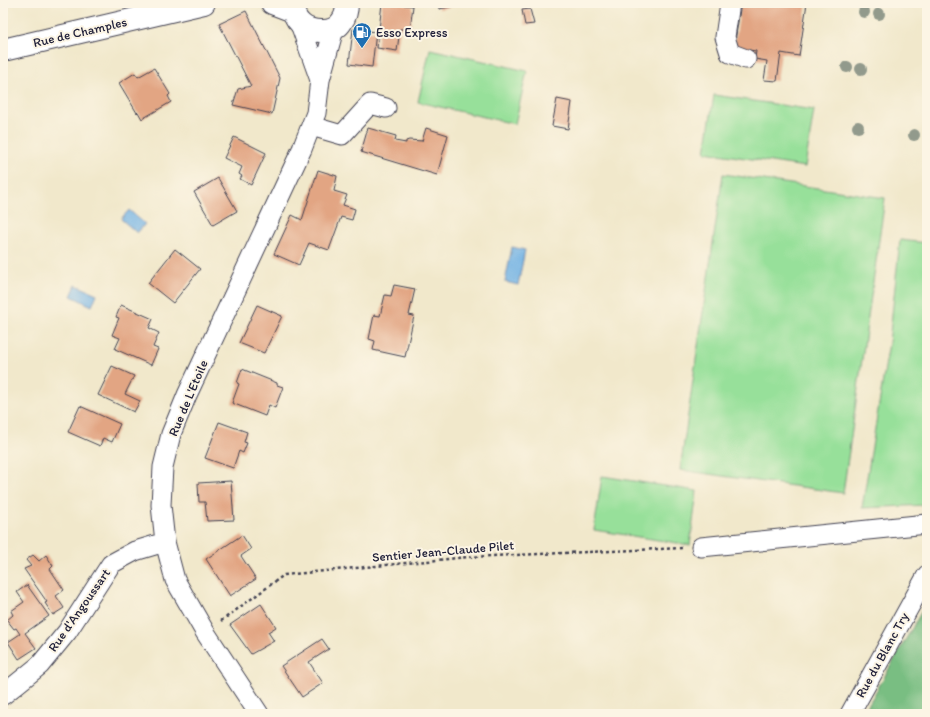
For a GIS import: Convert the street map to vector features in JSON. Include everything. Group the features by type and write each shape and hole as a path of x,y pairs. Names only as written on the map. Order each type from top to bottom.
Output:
{"main road":[{"name":"Rue de Champles","path":"3,50 204,3"},
{"path":"272,3 295,13 308,29 314,31 328,31 334,29 342,22 348,3"}],"street":[{"path":"730,3 725,37 730,53 746,59"},
{"name":"Rue de L'Etoile","path":"295,13 320,80"},
{"name":"Rue de L'Etoile","path":"259,714 205,632 175,580 165,542 161,505 163,466 171,434 186,396 302,149 311,126 316,113 320,80 334,29"},
{"path":"311,126 342,135 370,104 386,108"},
{"path":"700,547 927,524"},
{"name":"Rue d'Angoussart","path":"3,695 40,665 67,632 111,564 135,551 165,542"},
{"name":"Rue du Blanc Try","path":"850,714 927,575"}],"path":[{"name":"Sentier Jean-Claude Pilet","path":"205,632 284,575 468,557 700,547"}],"green space":[{"path":"430,49 527,71 515,124 418,102"},
{"path":"714,95 814,110 805,167 705,152"},
{"path":"723,174 885,198 843,493 680,470"},
{"path":"900,240 927,243 927,505 862,508 889,343"},
{"path":"602,476 697,491 690,545 594,530"},
{"path":"927,602 927,714 863,714"}],"water":[{"path":"129,210 145,224 137,233 121,219"},
{"path":"512,247 525,250 518,285 505,282"},
{"path":"76,285 97,294 92,306 71,296"}],"building":[{"path":"382,3 404,3 404,5 413,6 410,29 400,29 397,51 377,48"},
{"path":"438,3 465,3 465,4 439,9"},
{"path":"741,3 807,3 799,56 781,53 777,81 764,80 767,61 755,59 756,51 734,48"},
{"path":"530,9 534,24 525,25 522,10"},
{"path":"246,11 280,78 272,114 233,105 238,89 251,86 219,24"},
{"path":"353,29 376,32 372,67 349,64"},
{"path":"154,68 170,94 168,96 171,102 142,119 119,83 135,73 138,77"},
{"path":"557,99 572,102 568,129 552,126"},
{"path":"368,128 396,136 395,141 406,143 406,141 409,140 422,141 426,128 448,135 437,175 361,152"},
{"path":"234,137 266,153 251,185 240,179 242,176 239,174 242,167 224,158"},
{"path":"318,170 337,176 334,191 347,195 343,205 355,209 352,220 341,217 329,250 309,243 299,265 274,254 292,215 302,220"},
{"path":"218,178 237,211 213,225 194,192"},
{"path":"175,249 200,269 173,303 148,283"},
{"path":"394,285 415,289 409,315 414,316 405,357 373,350 375,341 369,339 374,315 380,316 385,295 391,296"},
{"path":"121,305 153,319 149,328 159,333 153,347 158,349 151,365 115,349 120,338 112,335 119,318 116,317"},
{"path":"257,305 282,316 264,353 239,343"},
{"path":"112,366 134,376 125,394 140,401 134,412 98,395"},
{"path":"242,369 277,383 277,385 283,387 275,408 269,405 265,416 232,403 239,384 237,383"},
{"path":"80,406 120,424 112,442 103,438 100,446 68,432"},
{"path":"219,422 247,432 244,442 247,443 243,453 239,451 233,468 205,458"},
{"path":"231,481 234,520 207,521 205,502 199,502 198,483"},
{"path":"242,535 251,549 241,556 256,579 230,596 206,559"},
{"path":"33,555 39,561 46,555 53,566 50,569 64,590 56,596 64,608 53,615 45,603 47,602 24,569 31,566 26,560"},
{"path":"27,585 49,616 25,633 36,648 19,659 8,642 20,634 7,620 13,615 11,611 24,602 17,592"},
{"path":"261,604 276,627 268,632 274,641 251,654 230,625"},
{"path":"322,639 329,649 309,662 323,683 302,697 281,666"}],"place":[{"name":"Esso Express","path":"362,49"}]}
